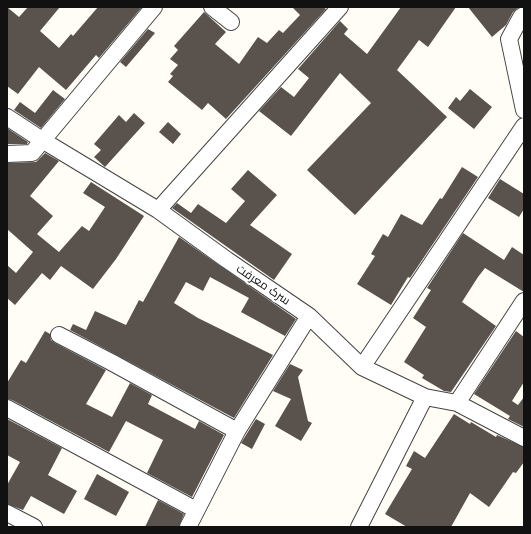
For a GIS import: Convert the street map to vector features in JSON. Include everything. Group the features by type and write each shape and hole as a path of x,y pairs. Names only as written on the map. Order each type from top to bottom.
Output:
{"street":[{"path":"7,154 32,153 154,7"},
{"path":"212,7 231,22"},
{"path":"158,210 340,7"},
{"path":"524,15 521,17 509,39 524,110"},
{"name":"سرک معرفت","path":"7,117 42,140 158,210 227,260 309,316 362,367 425,397 457,403 524,438"},
{"path":"362,367 524,126"},
{"path":"457,403 524,301"},
{"path":"188,527 237,431 309,316"},
{"path":"59,335 237,431"},
{"path":"359,527 425,397"},
{"path":"7,408 196,510"},
{"path":"7,513 34,527"}],"building":[{"path":"7,7 19,17 28,7 60,7 40,31 59,48 71,34 73,36 98,7 142,7 99,58 96,55 66,90 39,67 18,94 7,86"},
{"path":"292,7 323,7 326,9 226,119 208,103 202,110 168,82 173,76 170,74 178,65 170,59 178,50 174,46 204,12 226,32 215,44 239,64 258,37 267,43 279,30 283,33 300,15"},
{"path":"401,7 456,7 428,47 419,40 397,70 447,117 355,215 307,170 371,103 340,73 291,136 259,111 281,87 294,97 309,78 298,69 340,21 348,29 344,34 367,54"},
{"path":"468,7 519,7 513,12 506,25 492,37"},
{"path":"148,29 155,33 126,67 120,62"},
{"path":"470,89 492,107 474,129 448,108 456,97 460,101"},
{"path":"53,90 65,99 41,128 14,110 20,102 35,113"},
{"path":"134,113 145,123 105,167 94,157 101,150 94,144 119,115 126,122"},
{"path":"168,122 181,134 173,144 159,132"},
{"path":"7,128 28,142 27,144 7,144"},
{"path":"45,153 59,161 30,196 53,216 37,234 59,252 82,226 89,231 105,207 83,193 91,182 144,216 116,259 93,289 61,266 50,280 42,273 15,305 7,298 7,265 16,273 33,252 7,229 7,163 36,162"},
{"path":"462,167 478,177 410,278 408,277 391,305 357,284 375,256 371,254 383,234 388,237 401,214 422,225 440,198 442,199"},
{"path":"248,170 277,195 250,225 292,254 274,280 172,208 177,203 191,213 198,204 226,223 245,201 231,189"},
{"path":"500,179 524,194 524,209 519,217 488,198"},
{"path":"463,233 504,260 512,247 524,255 524,292 485,268 478,277 462,302 496,326 451,392 444,391 422,378 424,375 404,362 426,327 413,318 431,290 427,288"},
{"path":"179,237 296,319 285,336 241,312 249,298 210,277 203,291 186,282 174,303 198,318 273,355 234,418 70,330 73,324 86,330 95,311 126,325 139,300 143,302"},
{"path":"45,331 50,334 51,340 55,343 106,370 86,404 112,417 130,383 152,395 148,404 195,429 199,421 224,435 192,497 147,473 163,440 126,421 109,452 12,400 7,399 7,383 21,360 26,363"},
{"path":"516,331 524,337 524,382 512,401 518,405 524,397 524,427 508,419 510,416 474,394"},
{"path":"290,364 303,370 298,377 308,421 312,423 301,441 275,426 291,399 273,391"},
{"path":"454,414 496,437 497,435 524,447 524,462 516,473 513,472 489,507 470,493 451,527 407,527 385,514 412,469 406,466 414,451 425,458"},
{"path":"7,419 62,448 48,475 77,491 64,514 31,496 23,510 7,504 7,485 20,462 7,455"},
{"path":"256,419 265,424 252,449 241,443"},
{"path":"97,474 129,492 116,516 84,499"},
{"path":"158,500 184,514 179,527 145,527"}]}
